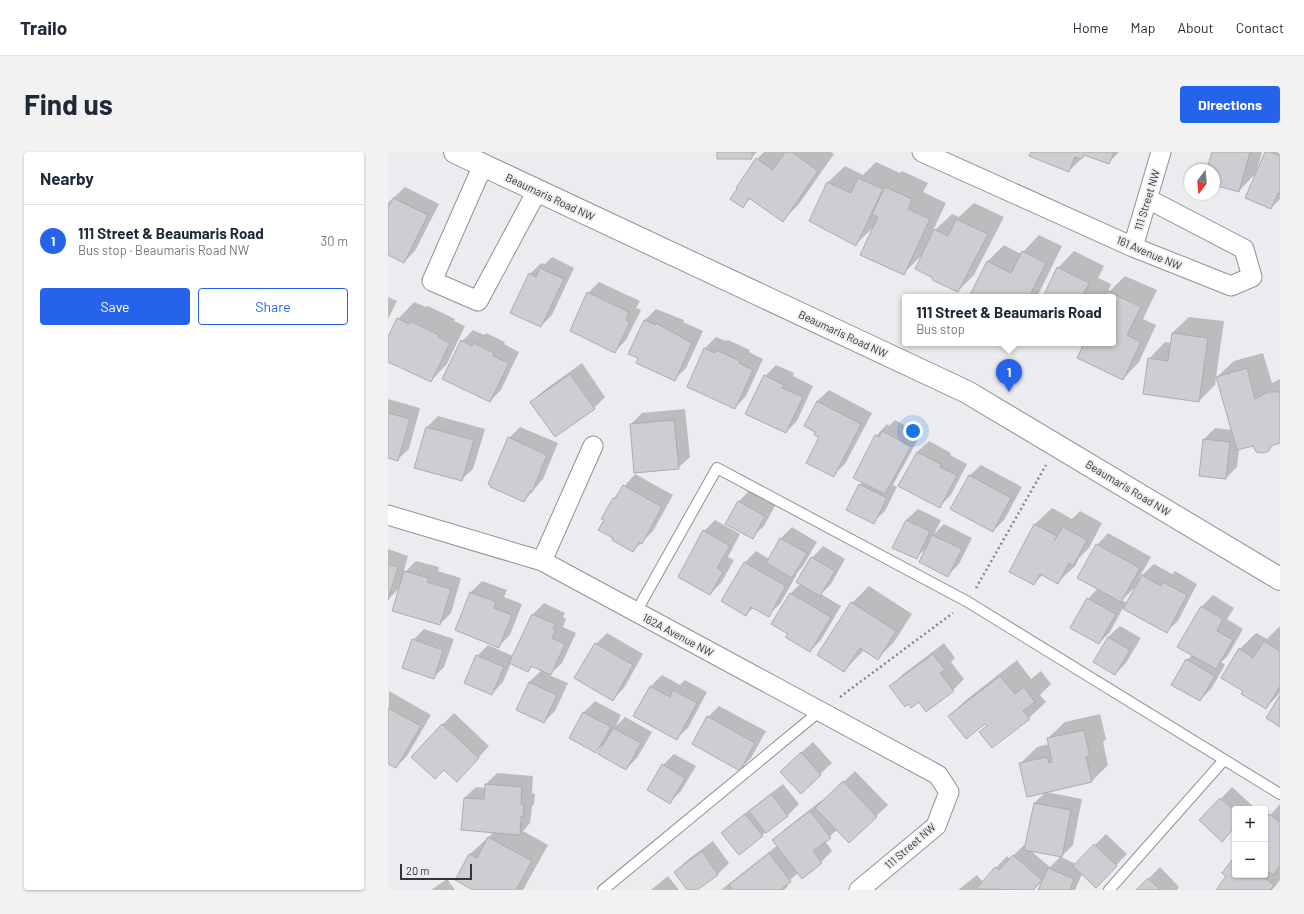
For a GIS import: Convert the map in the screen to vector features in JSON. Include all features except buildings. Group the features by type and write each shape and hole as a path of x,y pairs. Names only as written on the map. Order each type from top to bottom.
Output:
{"street":[{"name":"Beaumaris Road NW","path":"455,152 966,392 1280,579"},
{"name":"161 Avenue NW","path":"922,152 1133,247 1230,286 1252,277 1244,249 1148,199"},
{"name":"111 Street NW","path":"1133,247 1161,152"},
{"path":"483,165 432,281 478,301 537,191"},
{"path":"542,561 593,446"},
{"name":"162A Avenue NW","path":"388,514 542,561 938,775 949,792"},
{"name":"111 Street NW","path":"859,890 936,826 949,792"}],"lane":[{"path":"636,612 718,468 968,602 1280,794"},
{"path":"603,890 820,711"},
{"path":"1109,890 1224,760"}],"place":[{"name":"111 Street & Beaumaris Road","path":"1009,392"}]}
